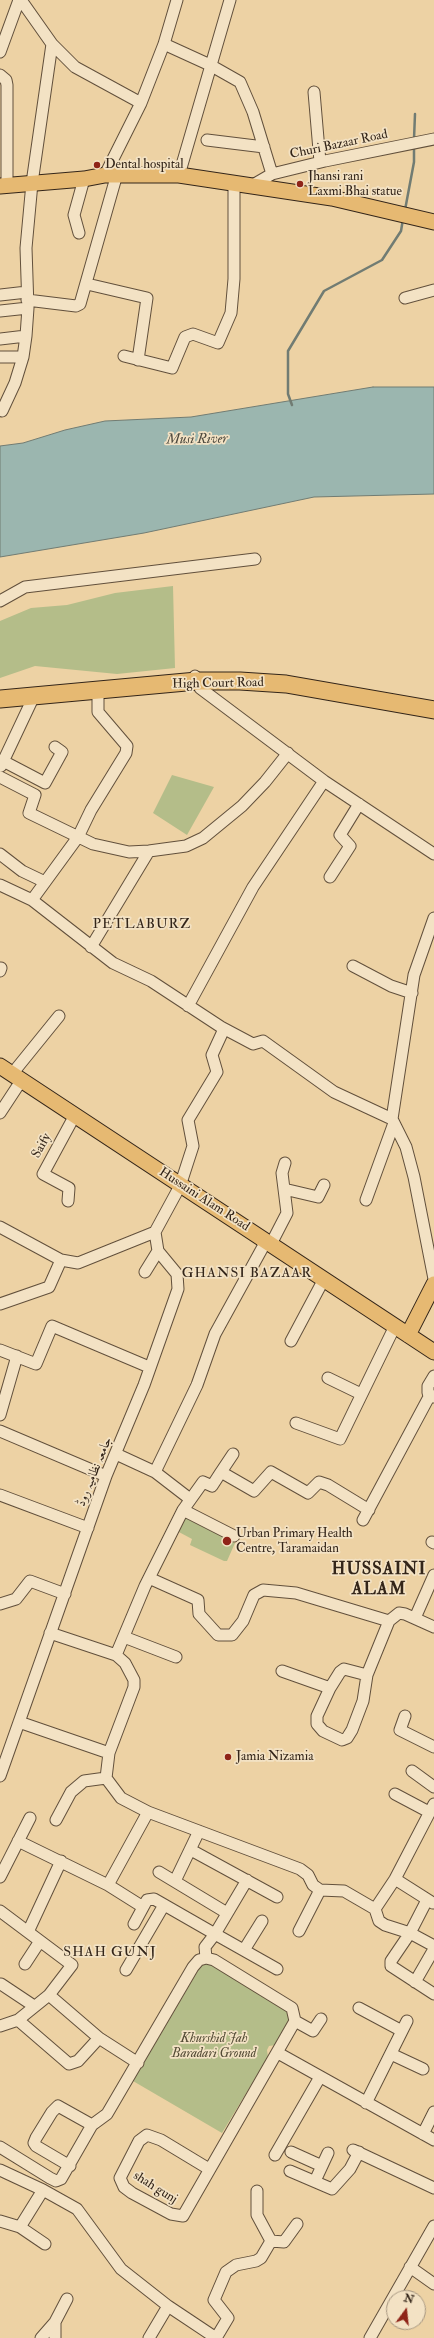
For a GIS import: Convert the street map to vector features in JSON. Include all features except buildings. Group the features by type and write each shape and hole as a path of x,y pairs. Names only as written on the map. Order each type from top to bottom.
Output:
{"highway":[{"name":"High Court Road","path":"0,693 196,678 289,675 434,702"},
{"name":"High Court Road","path":"0,699 196,678 286,684 434,710"}],"main road":[{"path":"3,186 84,179 111,175 179,175 234,182 332,198 434,222"},
{"name":"Hussaini Alam Road","path":"11,1074 434,1352"},
{"path":"408,1335 434,1284"}],"street":[{"path":"20,0 52,44 75,67 141,103"},
{"path":"0,52 20,0"},
{"path":"0,295 76,306 83,300 111,175 164,44 177,0"},
{"path":"179,175 230,0"},
{"path":"2,411 15,383 23,357 26,336 26,248 32,183 52,44"},
{"path":"164,44 210,65 240,82 253,112 272,174"},
{"path":"0,75 6,80 7,85 3,186"},
{"path":"314,92 320,162"},
{"name":"Churi Bazaar Road","path":"253,185 272,174 320,162 434,139"},
{"path":"207,140 264,147"},
{"path":"79,233 74,215 84,179"},
{"path":"124,356 172,368 185,337 193,334 218,342 231,313 234,280 234,182"},
{"path":"87,284 147,298 138,360"},
{"path":"405,298 434,290"},
{"path":"0,311 27,300"},
{"path":"0,339 26,336"},
{"path":"0,357 23,357"},
{"path":"0,601 25,587 255,559"},
{"path":"196,678 200,688 324,781 434,854"},
{"path":"32,900 78,837 91,810 126,754 127,746 98,712 98,689"},
{"path":"34,696 2,764 45,783 62,752 54,747"},
{"path":"0,777 35,795 29,813 93,844 111,850 129,852 149,851 186,846 203,838 242,806 265,782 288,753"},
{"path":"188,1006 253,887 324,781"},
{"path":"330,877 350,846 340,835 359,804"},
{"path":"91,947 149,851"},
{"path":"0,854 22,871 45,882"},
{"path":"0,884 32,900 113,963 151,981 224,1029 253,1044 262,1041 334,1092 393,1121 406,1147 414,1177 434,1279"},
{"path":"366,1200 393,1121 414,975 434,918"},
{"path":"353,966 392,986 412,993"},
{"path":"0,1113 11,1074 59,1016"},
{"path":"145,1272 158,1251 155,1232 180,1186 193,1146 188,1120 217,1072 212,1055 224,1029"},
{"name":"Saify","path":"68,1201 69,1188 43,1174 75,1115"},
{"path":"155,1472 197,1385 215,1334 264,1245 265,1240 287,1213 282,1173 285,1163"},
{"path":"284,1189 318,1197 324,1185"},
{"path":"0,1227 61,1260 84,1262 155,1232"},
{"name":"جامعہ نظامیہ روڈ","path":"0,1776 5,1746 19,1722 106,1476 116,1454 179,1284 177,1274 158,1251"},
{"path":"0,1304 49,1287 61,1260"},
{"path":"291,1341 324,1279"},
{"path":"0,1350 36,1364 52,1326 149,1367"},
{"path":"296,1423 340,1439 395,1326"},
{"path":"0,1415 17,1356"},
{"path":"363,1520 432,1396 428,1393 428,1386 434,1376"},
{"path":"328,1378 361,1394"},
{"path":"0,1431 106,1476"},
{"path":"116,1454 155,1472 190,1499"},
{"path":"116,1655 150,1578 183,1510 203,1482 212,1486 233,1454"},
{"path":"221,1472 250,1490 257,1490 266,1476 271,1472 308,1493 319,1482 328,1485 369,1510"},
{"path":"0,1495 88,1528"},
{"path":"183,1510 234,1536"},
{"path":"415,1618 434,1575"},
{"path":"150,1578 198,1600 199,1614 203,1621 218,1635 222,1636 232,1635 237,1630 254,1595 263,1590 296,1593 389,1622"},
{"path":"0,1604 16,1599 30,1581 65,1594"},
{"path":"367,1675 344,1669 340,1672 330,1688 317,1716 317,1724 323,1731 342,1740 347,1738 352,1730 363,1701 367,1675 389,1622 399,1613 415,1618 434,1627"},
{"path":"50,1633 116,1655 131,1673 134,1688 109,1752 106,1778 121,1798 148,1812 300,1869 308,1875 313,1885 320,1890 344,1891 375,1909 379,1921 385,1925 410,1933 434,1947 415,1982"},
{"path":"124,1637 176,1657"},
{"path":"282,1671 330,1688"},
{"path":"405,1716 400,1730 434,1747"},
{"path":"19,1722 109,1752"},
{"path":"412,1771 434,1787"},
{"path":"56,1820 71,1792 84,1781 106,1778"},
{"path":"375,1909 395,1879 432,1808 395,1794"},
{"path":"108,1885 148,1812"},
{"path":"0,1877 5,1857 18,1841 30,1818"},
{"path":"175,1881 199,1831"},
{"path":"18,1841 108,1885 143,1907"},
{"path":"191,1850 277,1897"},
{"path":"28,1932 61,1861"},
{"path":"159,1872 227,1912"},
{"path":"395,1879 431,1902 392,1961 391,1966 434,1994"},
{"path":"206,1958 205,1947 215,1934 247,1880"},
{"path":"299,1931 320,1890"},
{"path":"134,1924 143,1907 150,1898 278,1969"},
{"path":"126,1970 164,1905"},
{"path":"0,1912 72,1965 49,1995 18,2020 0,2026"},
{"path":"244,1950 262,1921"},
{"path":"25,1964 40,1941"},
{"path":"0,2147 56,2180 65,2176 92,2125 108,2114 193,1967 199,1960 206,1958 214,1960 292,2008 295,2021 209,2169"},
{"path":"1,1984 34,2006"},
{"path":"49,1995 99,2038 138,2063"},
{"path":"359,2008 405,2026 366,2103"},
{"path":"295,2021 313,2031 321,2018"},
{"path":"18,2020 70,2064 78,2062 99,2038"},
{"path":"278,2052 434,2140"},
{"path":"391,2054 423,2069"},
{"path":"275,2155 320,2077"},
{"path":"70,2166 36,2146 34,2143 36,2138 52,2112 58,2106 92,2125"},
{"path":"423,2134 434,2112"},
{"name":"shah gunj","path":"147,2135 160,2140 209,2169 183,2216 171,2214 124,2187 120,2178 139,2141 147,2135"},
{"path":"290,2171 332,2189 350,2169 356,2151 434,2188"},
{"path":"291,2152 322,2166"},
{"path":"315,2181 328,2153"},
{"path":"0,2170 43,2190 77,2209 121,2268 168,2306 216,2338 228,2318 214,2300 226,2272 236,2265 256,2261 261,2258 270,2241"},
{"path":"20,2227 43,2190"},
{"path":"257,2191 257,2215 270,2241"},
{"path":"0,2221 20,2227 45,2244"},
{"path":"270,2241 284,2242 296,2224"},
{"path":"370,2338 434,2226"},
{"path":"410,2267 434,2284"},
{"path":"41,2338 55,2322 67,2299"},
{"path":"149,2338 168,2306"},
{"path":"55,2322 55,2338"}],"green space":[{"path":"173,586 175,668 117,674 35,666 0,678 0,621 31,608 67,605 115,593"},
{"path":"172,775 214,787 187,835 153,813"},
{"path":"184,1517 235,1543 227,1561 190,1545 192,1539 177,1531"},
{"name":"Khurshid Jah Baradari Ground","path":"208,1960 285,2007 291,2019 276,2045 269,2046 267,2050 268,2057 222,2133 133,2081 202,1964"}],"water":[{"name":"Musi River","path":"373,387 434,387 434,494 314,497 144,533 0,557 0,446 23,443 65,430 105,421 191,417"}],"waterway":[{"path":"414,139 415,114"},
{"path":"405,210 414,162 414,146"},
{"path":"292,405 288,394 288,351 324,291 382,260 401,231 403,219"}],"place":[{"name":"Dental hospital","path":"97,165"},
{"name":"Jhansi rani Laxmi Bhai statue","path":"300,184"},
{"name":"Urban Primary Health Centre, Taramaidan","path":"227,1541"},
{"name":"Jamia Nizamia","path":"228,1757"}],"district":[{"name":"PETLABURZ","path":"142,925"},
{"name":"GHANSI BAZAAR","path":"247,1274"},
{"name":"HUSSAINI ALAM","path":"379,1580"},
{"name":"SHAH GUNJ","path":"110,1953"}]}
